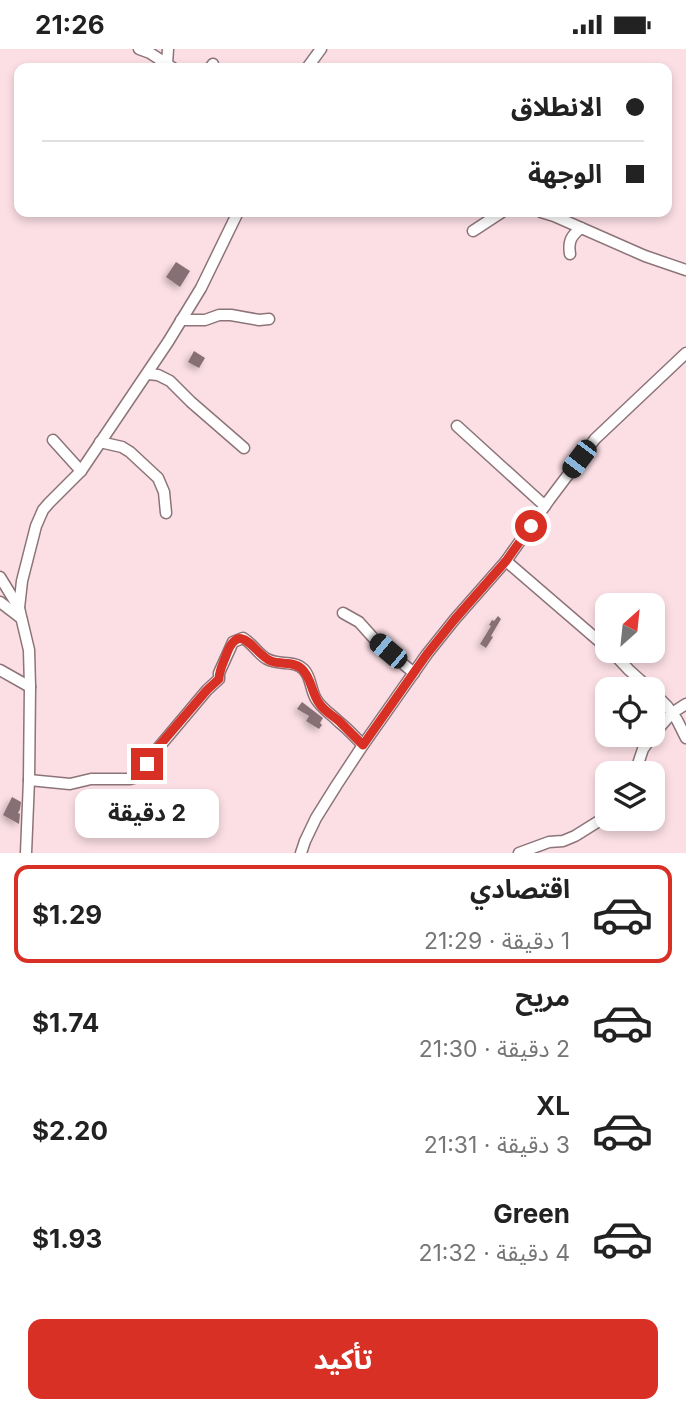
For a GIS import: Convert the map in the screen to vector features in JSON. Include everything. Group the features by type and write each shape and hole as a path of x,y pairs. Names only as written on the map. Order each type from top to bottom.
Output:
{"street":[{"path":"139,49 165,63"},
{"path":"20,613 22,581 36,526 43,510 81,471 146,374 201,288 236,217"},
{"path":"473,231 494,217"},
{"path":"554,217 645,256 686,270"},
{"path":"570,254 570,240 581,228"},
{"path":"181,320 205,320 219,315 269,319"},
{"path":"301,853 316,818 363,745 455,619 506,561 594,439 686,353"},
{"path":"146,374 170,380 244,448"},
{"path":"457,426 545,506"},
{"path":"53,440 81,471"},
{"path":"100,442 122,447 158,478 164,492 166,513"},
{"path":"506,561 595,637"},
{"path":"0,577 20,613 29,650 26,853"},
{"path":"0,602 20,613"},
{"path":"343,613 359,622 377,642 414,673"},
{"path":"29,780 70,784 90,779 138,777 153,753 219,679 219,673 233,642 243,638 267,659 280,664 295,664 302,668 322,707 363,745"},
{"path":"622,663 636,677"},
{"path":"0,670 30,687"},
{"path":"665,721 686,704"},
{"path":"665,706 686,738"},
{"path":"520,853 549,842 563,841 595,824"}],"building":[{"path":"176,262 190,271 180,287 166,277"},
{"path":"194,351 205,358 199,368 188,362"},
{"path":"498,616 501,619 486,648 480,644 492,620"},
{"path":"302,702 323,718 319,729 306,721 309,716 297,709"},
{"path":"12,797 21,802 19,824 3,815"}],"route":[{"path":"147,764 153,753 219,679 229,647 237,639 243,638 267,659 280,664 295,664 302,668 322,707 363,745 427,654 506,561 531,526"}]}
